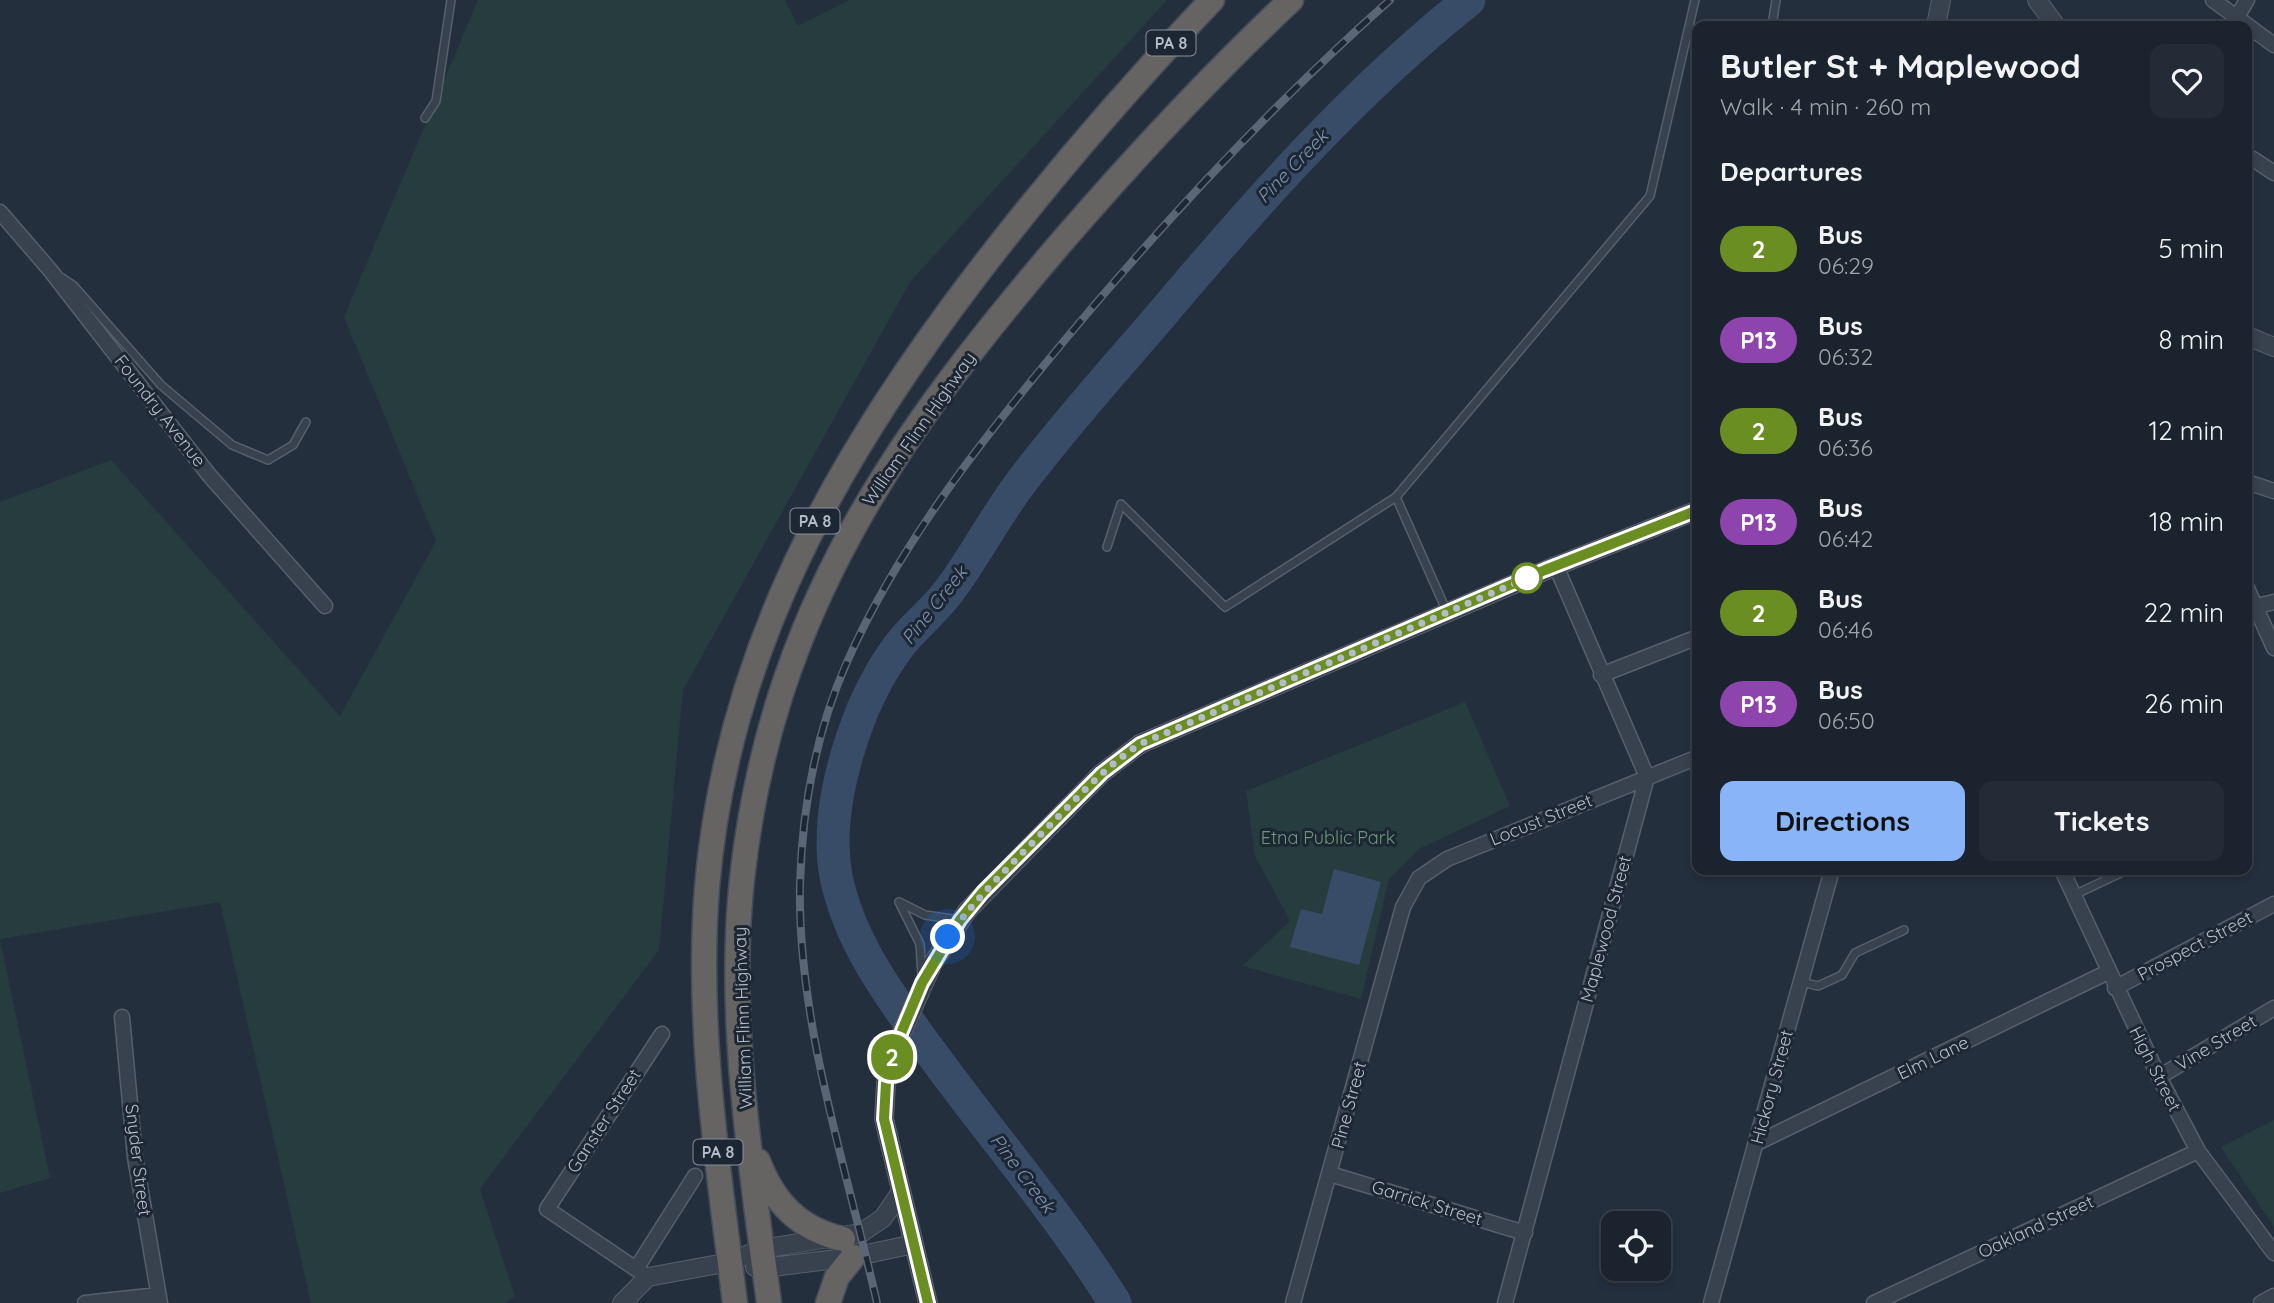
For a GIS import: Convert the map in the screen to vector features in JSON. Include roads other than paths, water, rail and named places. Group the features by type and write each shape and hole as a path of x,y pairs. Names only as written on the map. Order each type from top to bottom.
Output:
{"highway":[{"name":"William Flinn Highway","path":"730,1262 706,1041 707,891 722,779 742,701 765,629 831,492 918,354 1046,186 1131,87 1212,0"},
{"name":"William Flinn Highway","path":"762,1259 748,1129 738,957 746,846 760,766 776,707 799,640 825,578 859,514 914,429 1035,274 1165,126 1291,0"},
{"path":"748,1129 761,1168 783,1206 812,1230 848,1248 828,1303"},
{"name":"PA 8","path":"762,1259 769,1303"},
{"name":"PA 8","path":"730,1262 735,1303"}],"street":[{"path":"1937,21 1941,0"},
{"path":"2213,0 2232,21"},
{"path":"2234,21 2247,0"},
{"path":"2252,33 2274,45"},
{"path":"2253,159 2274,173"},
{"name":"Foundry Avenue","path":"0,212 50,270 209,475 324,606"},
{"path":"2252,335 2274,347"},
{"path":"2252,484 2274,491"},
{"path":"928,1303 883,1105 894,1050 922,984 960,920 983,892 1102,773 1140,744 1556,566 1692,512"},
{"path":"1556,566 1647,777"},
{"path":"2252,607 2274,602"},
{"path":"2252,609 2274,648"},
{"path":"1601,675 1692,639"},
{"name":"Locust Street","path":"1403,907 1419,878 1447,859 1692,759"},
{"name":"Maplewood Street","path":"1506,1303 1647,777"},
{"name":"Hickory Street","path":"1711,1303 1831,875"},
{"name":"High Street","path":"2064,875 2115,988 2198,1151 2274,1253"},
{"name":"Prospect Street","path":"2115,988 2274,904"},
{"name":"Pine Street","path":"1293,1303 1403,907"},
{"name":"Elm Lane","path":"1757,1143 2108,972"},
{"name":"Vine Street","path":"2159,1077 2274,1008"},
{"name":"Snyder Street","path":"122,1017 135,1157 159,1299"},
{"name":"Ganster Street","path":"642,1273 547,1209 662,1034"},
{"name":"Oakland Street","path":"1874,1303 2198,1151"},
{"name":"Garrick Street","path":"1330,1174 1525,1233"},
{"path":"622,1303 642,1273 695,1176"},
{"path":"848,1248 861,1233 878,1223 901,1192"},
{"path":"642,1273 848,1248 914,1244"},
{"path":"2261,1303 2274,1296"},
{"path":"85,1303 159,1299"}],"lane":[{"path":"425,118 436,101 451,0"},
{"path":"1107,547 1121,505 1225,607 1396,497 1650,196 1695,0"},
{"path":"1773,21 1776,0"},
{"path":"50,270 75,286 161,385 232,445 268,460 293,445 306,422"},
{"path":"1396,497 1448,612"},
{"path":"2073,895 2116,875"},
{"path":"922,984 920,944 899,902 925,915 960,920"},
{"path":"1801,982 1818,986 1842,975 1855,953 1904,930"}],"water":[{"path":"1334,869 1381,882 1359,965 1290,947 1301,909 1322,914"}],"waterway":[{"name":"Pine Creek","path":"1115,1303 1047,1205 913,1027 860,945 842,900 833,855 835,812 843,769 863,709 890,659 949,591 996,518 1058,436 1230,235 1305,152 1384,73 1469,0"}],"railway":[{"path":"877,1303 815,1042 801,936 800,884 804,827 819,743 836,689 868,618 892,574 946,491 1006,412 1106,291 1183,204 1305,79 1390,0"}],"park label":[{"name":"Etna Public Park","path":"1328,838"}]}
